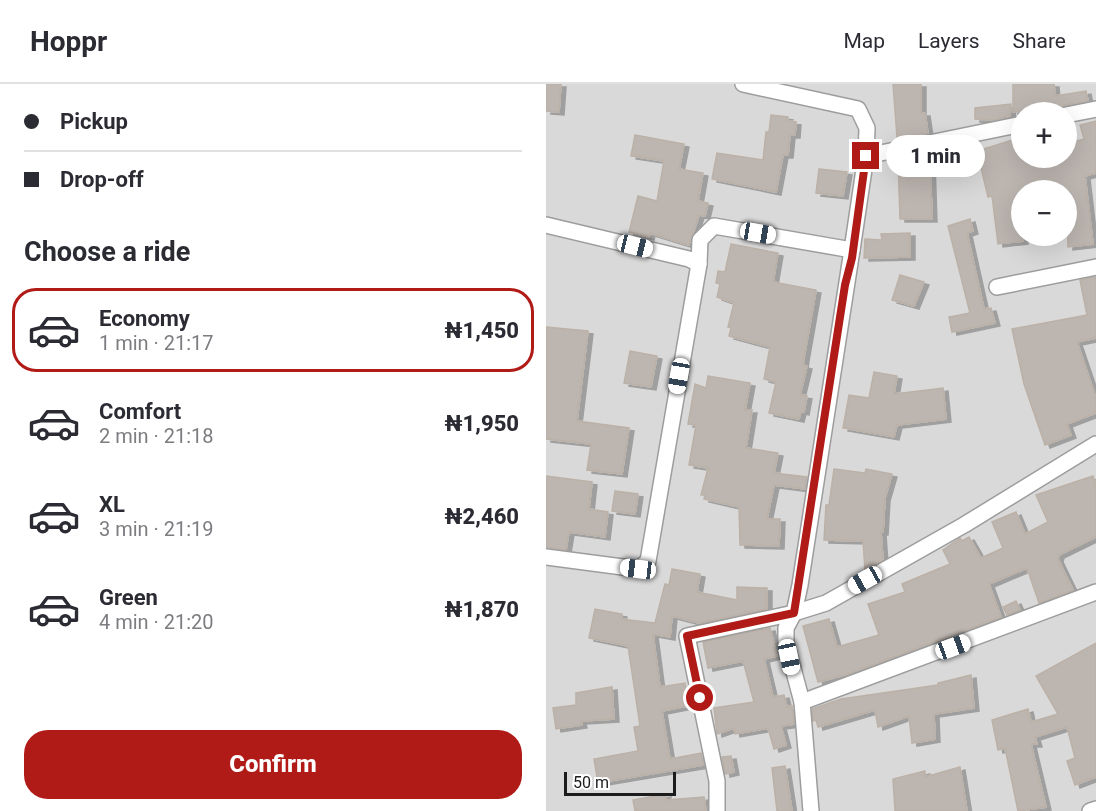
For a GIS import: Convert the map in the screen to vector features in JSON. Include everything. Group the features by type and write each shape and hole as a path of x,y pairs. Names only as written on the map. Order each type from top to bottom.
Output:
{"street":[{"path":"743,84 858,109 867,128 866,156 852,250 794,613 786,628 786,642 802,702 811,811"},
{"path":"1077,113 1096,109"},
{"path":"866,156 1011,126"},
{"path":"546,225 689,259 699,264"},
{"path":"546,557 638,569 648,561 699,264 700,240 714,226 852,250"},
{"path":"997,287 1096,267"},
{"path":"717,811 717,781 687,636 794,613 826,603 964,525 1096,444"},
{"path":"802,702 1096,592"},
{"path":"1090,811 1096,809"}],"shaded area":[{"path":"546,84 1096,84 1096,811 546,811"}],"building":[{"path":"546,84 561,84 559,112 546,111"},
{"path":"893,84 921,84 921,113 925,113 928,133 897,137"},
{"path":"1013,84 1054,84 1055,96 1086,91 1088,101 1077,103 1013,102"},
{"path":"1011,104 1010,116 995,120 975,119 975,108"},
{"path":"771,115 788,117 787,121 796,122 795,135 790,135 788,155 783,155 776,192 712,179 717,153 763,160 766,132 769,132"},
{"path":"1096,121 1096,173 1085,176 1093,244 1077,246 1077,180 1011,180 1011,242 998,244 992,196 988,197 977,151 1011,140 1011,168 1077,168 1077,141 1084,139 1080,125"},
{"path":"635,135 684,144 679,169 703,173 698,201 708,203 705,216 699,215 689,245 650,233 649,237 629,232 638,196 657,201 664,161 631,156"},
{"path":"930,158 932,219 900,219 898,159"},
{"path":"819,169 847,172 843,196 816,193"},
{"path":"970,219 973,231 967,233 984,309 991,308 995,323 952,332 949,317 970,313 948,226"},
{"path":"910,233 910,257 864,258 865,239 882,240 881,234"},
{"path":"731,244 778,253 773,282 816,290 803,365 807,366 800,395 807,396 804,412 801,411 799,419 769,413 776,382 764,379 770,347 729,336 731,328 728,327 734,303 717,297 720,284 716,283 718,271 725,272"},
{"path":"900,275 924,282 914,306 892,300"},
{"path":"1096,277 1096,338 1077,342 1096,398 1096,413 1067,424 1071,435 1045,445 1024,384 1012,329 1087,315 1080,280"},
{"path":"546,327 588,331 577,421 629,428 622,474 587,470 591,444 546,439"},
{"path":"630,351 657,356 651,387 624,383"},
{"path":"874,372 897,376 894,394 943,388 946,419 897,425 894,437 843,428 849,395 869,398"},
{"path":"708,376 750,383 745,410 752,410 746,448 778,453 774,473 807,477 805,489 774,485 767,519 780,519 779,546 740,545 739,507 704,499 705,495 701,495 708,468 689,465 696,425 688,424 695,384 706,388"},
{"path":"834,469 865,473 866,469 892,474 885,498 883,532 881,532 883,560 865,570 863,541 824,540 826,505 829,505"},
{"path":"546,476 592,482 589,509 608,512 605,537 569,532 566,550 546,547"},
{"path":"1093,476 1096,485 1096,537 1059,555 1058,559 1073,590 1039,603 1027,568 989,584 1001,617 848,674 818,682 803,626 829,619 837,647 879,635 868,604 905,592 902,584 950,564 943,550 960,538 962,541 969,537 981,558 1003,548 992,522 1016,512 1025,534 1048,522 1036,495"},
{"path":"615,491 638,494 635,514 612,511"},
{"path":"672,569 700,574 697,592 737,600 737,587 767,588 767,609 699,623 672,616 670,637 653,634 660,687 685,683 688,706 662,711 670,759 701,753 704,765 598,783 594,759 638,751 634,727 640,726 628,646 589,638 595,609 622,614 621,619 655,623 665,584 669,585"},
{"path":"1016,601 1020,610 1007,615 1003,607"},
{"path":"770,628 777,656 764,659 773,697 784,695 787,707 792,706 794,724 781,726 786,745 774,749 768,728 735,734 734,728 717,734 714,708 754,702 743,661 708,668 703,642"},
{"path":"1096,643 1096,777 1075,785 1067,761 1075,758 1067,727 1035,737 1037,744 1031,744 1046,807 1018,811 1005,748 998,750 992,720 1028,709 1031,722 1058,714 1036,676"},
{"path":"971,675 974,708 934,714 935,739 912,743 909,716 878,727 875,710 818,727 816,720 813,721 812,709 841,699 938,685 938,683"},
{"path":"612,687 614,719 581,721 582,725 556,729 553,708 576,705 576,693"},
{"path":"731,756 734,772 725,774 722,757"},
{"path":"785,766 792,811 777,811 772,768"},
{"path":"960,767 967,811 895,811 893,779 925,771 925,777"},
{"path":"666,794 666,800 704,797 706,811 635,811 633,800"}],"route":[{"path":"700,698 687,636 794,613 845,285 852,258 866,156"}]}
